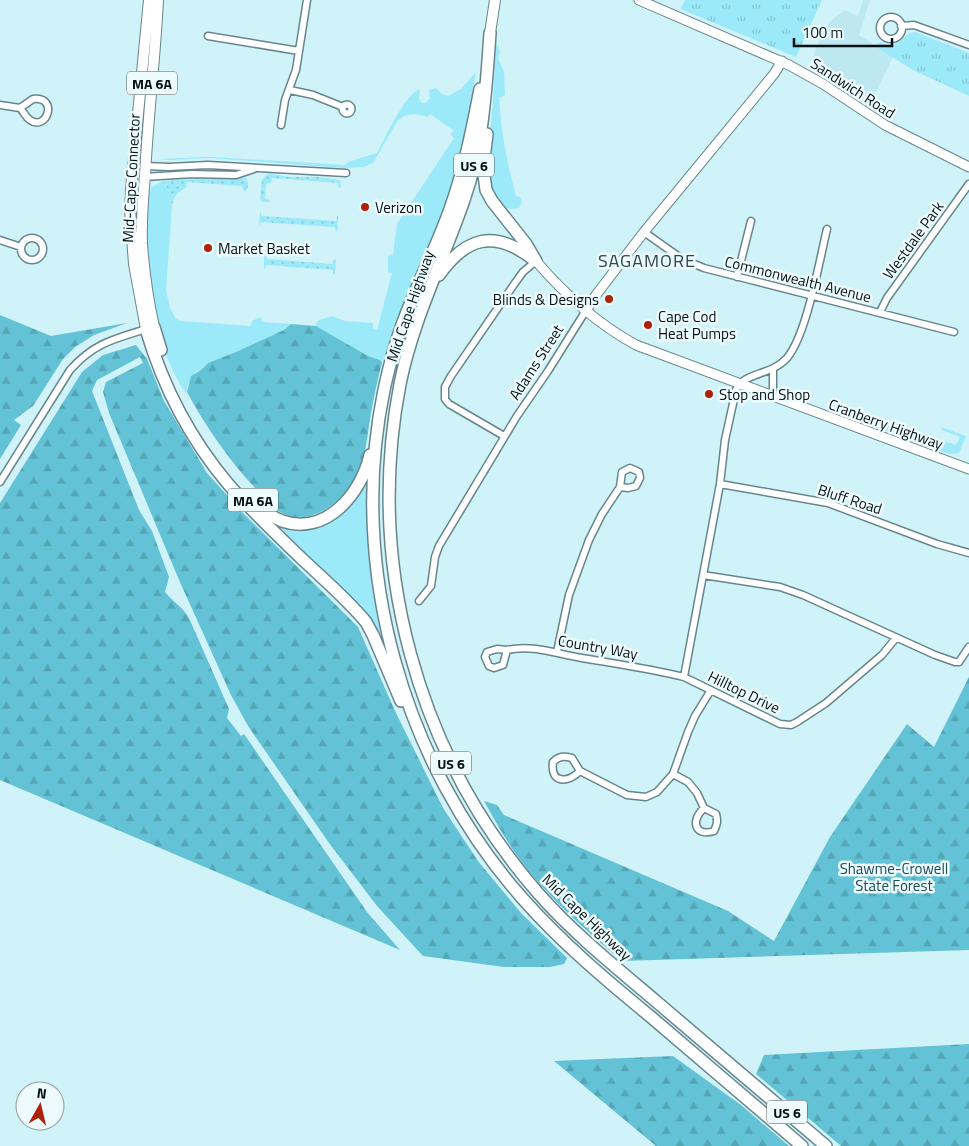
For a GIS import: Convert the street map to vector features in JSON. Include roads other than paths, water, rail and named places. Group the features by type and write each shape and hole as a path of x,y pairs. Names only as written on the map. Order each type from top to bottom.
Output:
{"highway":[{"name":"Mid-Cape Connector","path":"149,0 130,209 137,284 150,328"},
{"name":"Mid-Cape Connector","path":"150,328 142,214 158,0"},
{"name":"Mid Cape Highway","path":"494,0 483,119 471,177 462,206 419,314 396,406 391,454 391,550 397,597 407,643 428,711 447,756 470,798 524,876 556,912 602,955 826,1146"},
{"path":"490,33 490,111 484,161 485,184 492,201 526,244 536,261"},
{"name":"Mid Cape Highway","path":"490,33 472,130 461,176 445,222 403,321 389,367 379,414 374,462 373,511 376,559 393,653 407,700 423,742 464,820 491,860 538,915 589,965 802,1146"},
{"path":"133,165 145,166"},
{"path":"132,176 144,177"},
{"path":"429,290 455,255 476,243 491,241 506,243 521,250 536,261"},
{"path":"150,328 155,357 170,394 188,428 210,461 249,506 366,622 417,740 437,770"},
{"name":"MA 6A","path":"150,328 189,415 206,443 249,496 268,513 280,520 295,524 310,523 332,514 344,504 364,475 379,414"}],"main road":[{"name":"Sandwich Road","path":"639,0 782,61 823,84 885,125 969,167"},
{"name":"Adams Street","path":"585,312 644,232 774,74 782,61"},
{"name":"Cranberry Highway","path":"536,261 563,292 585,312 609,330 636,345 969,469"}],"street":[{"path":"281,125 300,51 307,0"},
{"path":"901,26 914,25 969,45"},
{"path":"208,36 300,51"},
{"path":"290,90 313,94 343,107"},
{"path":"0,105 20,108 34,122 45,119 48,112 47,104 40,99 29,101 20,108"},
{"path":"145,166 208,165 346,173"},
{"path":"144,177 192,174 236,175 258,168"},
{"name":"Westdale Park","path":"880,312 886,298 969,184"},
{"path":"738,277 751,221"},
{"path":"738,384 748,377 773,370 788,357 795,346 811,295 827,229"},
{"name":"Commonwealth Avenue","path":"644,232 689,263 954,332"},
{"path":"0,240 21,247"},
{"path":"504,436 449,404 445,400 445,391 451,376 515,283 523,272 536,261"},
{"name":"Adams Street","path":"418,601 431,586 435,557 439,546 504,436 585,312"},
{"path":"0,482 70,370 81,358 89,351 108,342 150,328"},
{"path":"773,370 773,397"},
{"name":"Hilltop Drive","path":"738,384 725,440 720,484 684,677 780,724 791,725 826,703 853,682 882,655 896,638"},
{"name":"Bluff Road","path":"720,484 828,503 937,544 969,553"},
{"path":"557,652 568,602 589,540 602,514 620,487"},
{"path":"703,575 780,587 803,595 896,638 955,662 959,662 969,647"},
{"name":"Country Way","path":"507,650 519,647 557,652 684,677"},
{"path":"580,771 576,776 562,780 553,774 553,762 558,757 572,758 580,771 627,795 636,797 646,796 657,792 673,774 695,716 711,690"},
{"path":"673,774 688,782 697,793 704,808"}],"place":[{"name":"Verizon","path":"365,207"},
{"name":"Market Basket","path":"208,248"},
{"name":"Blinds & Designs","path":"609,299"},
{"name":"Cape Cod Heat Pumps","path":"648,325"},
{"name":"Stop and Shop","path":"709,394"}],"district":[{"name":"SAGAMORE","path":"647,260"}],"park label":[{"name":"Shawme-Crowell State Forest","path":"894,876"}]}
